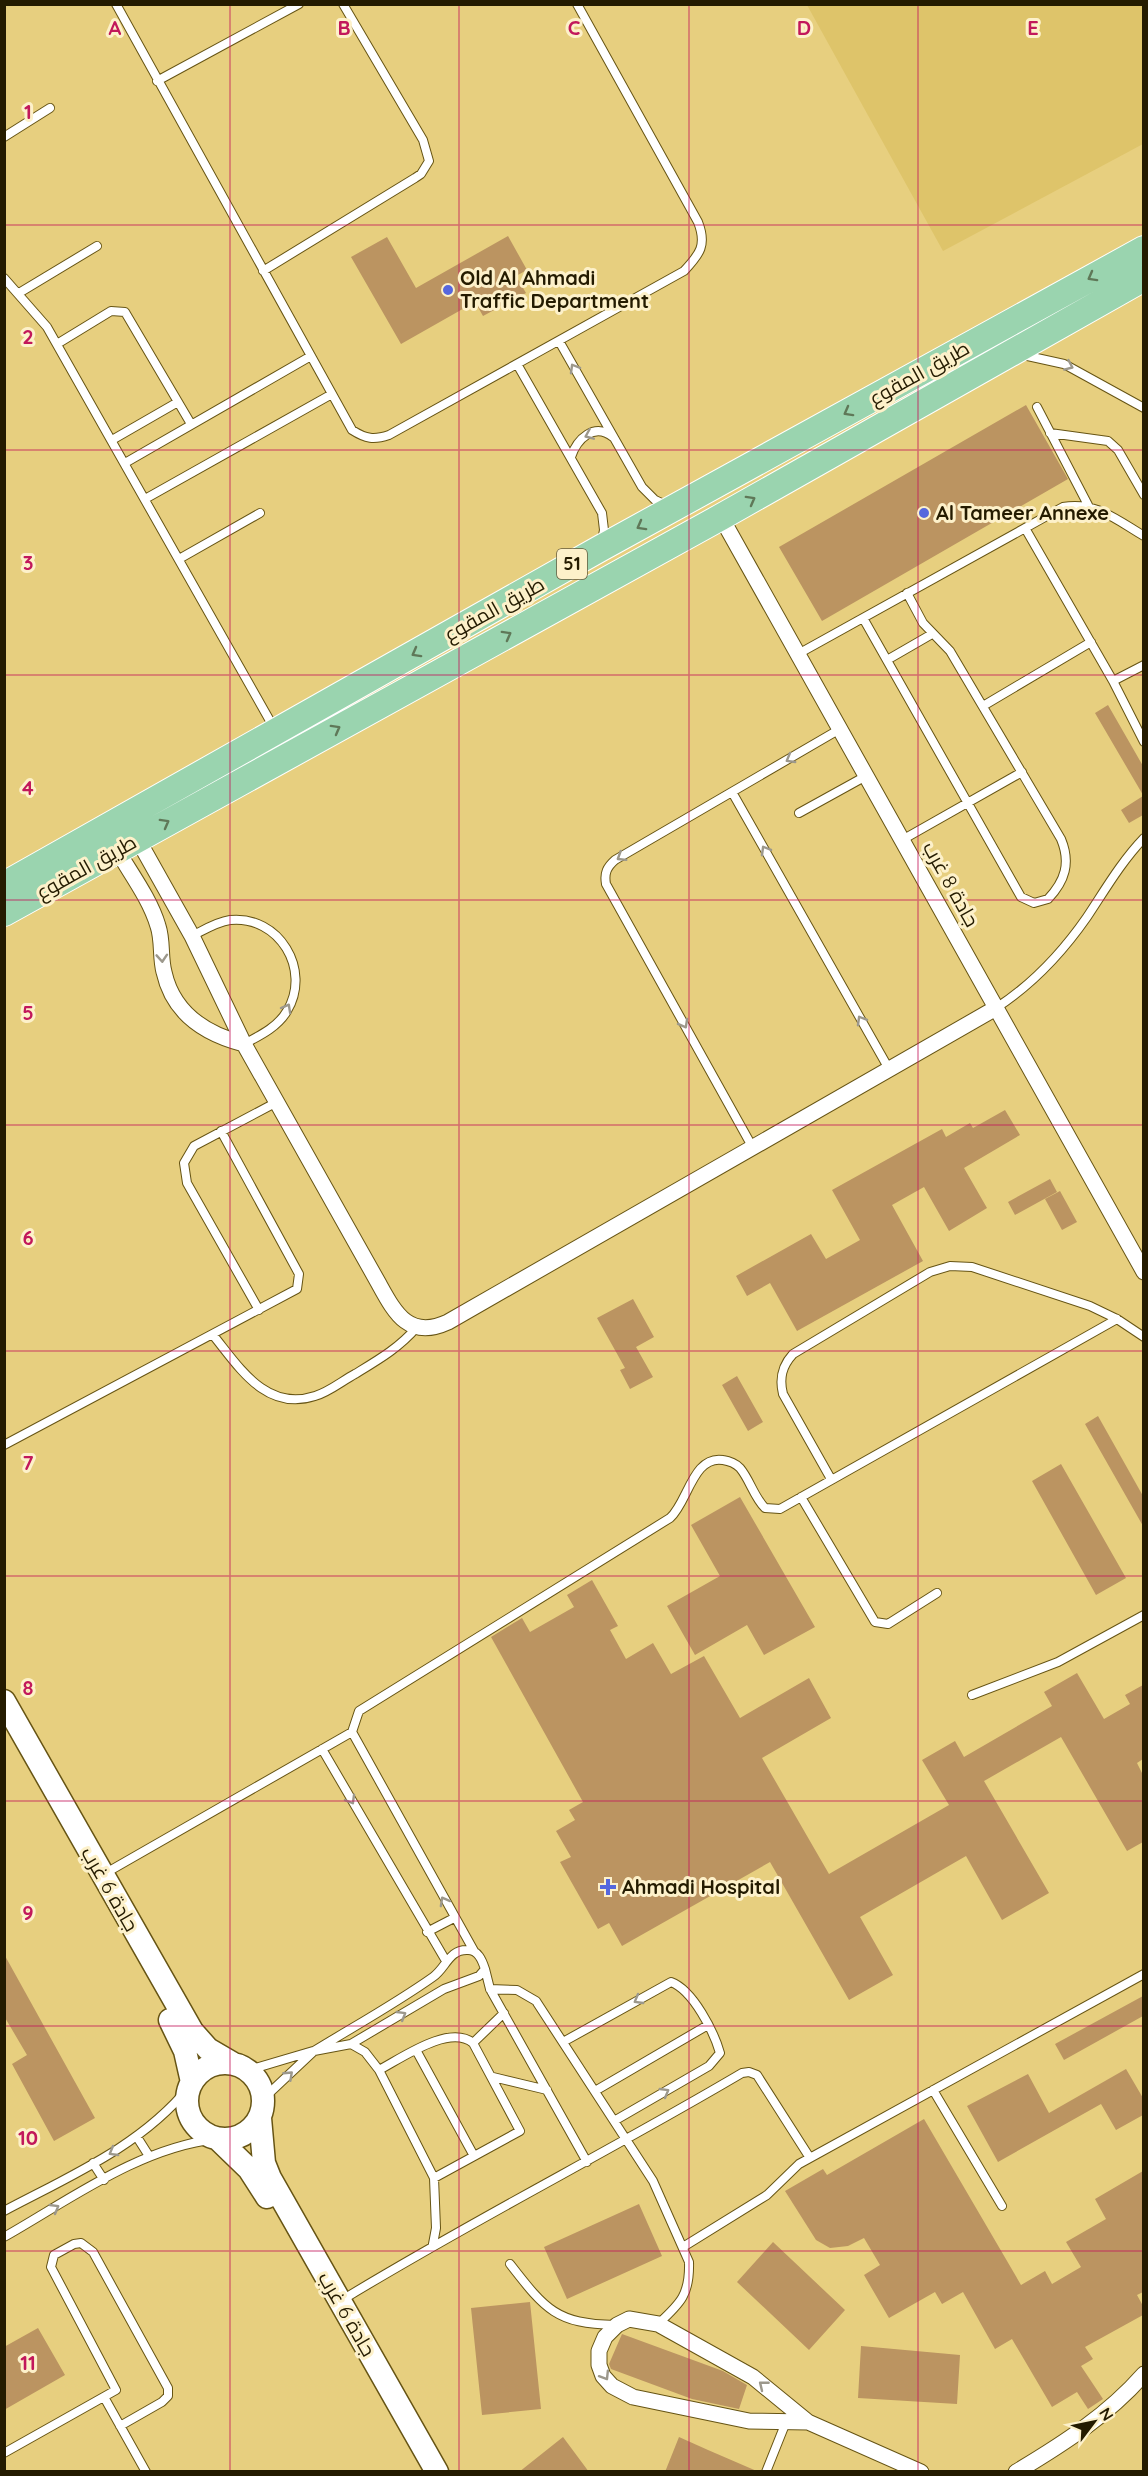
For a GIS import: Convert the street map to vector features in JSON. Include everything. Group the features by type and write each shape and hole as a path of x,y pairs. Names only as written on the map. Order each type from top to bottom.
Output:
{"main road":[{"name":"طريق المقوع","path":"8,907 276,732 601,548 1143,249"},
{"name":"طريق المقوع","path":"8,907 127,844 721,517 1143,278"},
{"name":"جادة 6 غرب","path":"4,1701 101,1875 192,2031 208,2049 240,2067"},
{"name":"جادة 6 غرب","path":"4,1726 180,2038 190,2085"},
{"path":"209,2066 240,2067 261,2088 262,2108 254,2126 238,2137 217,2139 201,2130 192,2120 188,2107 190,2085 209,2066"},
{"name":"جادة 6 غرب","path":"262,2108 264,2163 270,2178 437,2472"},
{"name":"جادة 6 غرب","path":"217,2139 256,2179 423,2472"}],"street":[{"name":"جادة 8 غرب","path":"721,517 1143,1272"},
{"path":"127,844 192,936 244,1044 391,1305 406,1323 417,1327 438,1326 448,1322 890,1071 996,1008"},
{"path":"127,844 153,913 160,936 163,970 178,1006 207,1032 244,1044"},
{"path":"808,2422 748,2421 622,2392 612,2386 599,2365 599,2351 605,2337 617,2325 629,2319 658,2324 753,2377 808,2422 921,2472"},
{"path":"1023,2470 1103,2414 1143,2373"}],"lane":[{"path":"116,4 352,430 364,438 376,439 389,435 684,271 698,257 704,237 698,222 577,4"},
{"path":"157,81 299,4"},
{"path":"263,271 416,178 422,174 429,161 423,140 343,4"},
{"path":"4,137 50,108"},
{"path":"19,293 97,246"},
{"path":"4,278 41,318 57,344 276,732"},
{"path":"57,344 111,311 125,312 191,424"},
{"path":"559,341 642,487 655,500 673,508"},
{"path":"1012,353 1064,364 1143,408"},
{"path":"125,463 311,356"},
{"path":"517,364 602,513 604,530 601,548"},
{"path":"145,499 332,394"},
{"path":"112,440 178,402"},
{"path":"1037,407 1088,505 1143,536"},
{"path":"571,457 574,447 586,434 599,431 610,434 616,440"},
{"path":"1050,433 1108,441 1118,450 1143,495"},
{"path":"798,654 1063,507 1088,505"},
{"path":"179,559 260,513"},
{"path":"1025,528 1113,681 1143,742"},
{"path":"863,618 1021,897 1034,903 1048,899 1065,874 1067,856 1061,839 950,651 919,618 907,593"},
{"path":"887,660 932,634"},
{"path":"983,706 1090,642"},
{"path":"1113,681 1143,665"},
{"path":"753,1148 606,884 604,876 608,867 615,860 840,729"},
{"path":"902,840 1022,772"},
{"path":"800,813 867,776"},
{"path":"732,792 890,1071"},
{"path":"996,1008 1023,990 1057,955 1087,916 1117,870 1143,838"},
{"path":"192,936 229,920 249,921 267,928 282,940 292,957 296,976 294,995 286,1012 274,1026 244,1044"},
{"path":"259,1310 184,1173 187,1154 194,1146 277,1102"},
{"path":"4,1445 293,1291 300,1277 221,1131"},
{"path":"831,1479 783,1394 783,1368 793,1354 930,1272 950,1266 972,1267 1090,1306 1118,1319 1143,1337"},
{"path":"101,1875 352,1732 359,1711 670,1518 681,1506 697,1472 709,1461 717,1459 733,1462 740,1468 761,1504 770,1510 780,1509 1118,1319"},
{"path":"213,1335 258,1387 278,1397 301,1400 316,1396 380,1359 400,1345 417,1327"},
{"path":"801,1497 875,1622 888,1624 937,1593"},
{"path":"972,1695 1058,1662 1143,1615"},
{"path":"352,1732 454,1918 474,1951 482,1959 490,1989 587,2162"},
{"path":"322,1749 446,1961"},
{"path":"427,1932 454,1918"},
{"path":"262,2108 314,2051 434,1976 451,1955 460,1951 474,1951"},
{"path":"240,2067 351,2044 444,1989 478,1976 485,1969"},
{"path":"683,2247 767,2195 800,2164 810,2158 1143,1974"},
{"path":"563,2042 672,1982 685,1990 708,2025 720,2053 717,2060 614,2121"},
{"path":"490,1989 517,1990 536,2001 653,2181 689,2262 690,2276 682,2302 658,2324"},
{"path":"473,2043 504,2013"},
{"path":"595,2091 708,2025"},
{"path":"378,2070 416,2050 449,2037 465,2037 473,2043 493,2078 520,2131 434,2178"},
{"path":"351,2044 365,2052 378,2070 434,2178 436,2229 433,2244"},
{"path":"416,2050 474,2156"},
{"path":"340,2301 433,2244 627,2141 742,2073 749,2072 757,2076 765,2085 810,2158"},
{"path":"493,2078 547,2090"},
{"path":"4,2211 137,2137 160,2119 190,2085"},
{"path":"933,2090 1002,2206"},
{"path":"137,2137 149,2156"},
{"path":"4,2237 149,2156 182,2145 217,2139"},
{"path":"93,2163 104,2181"},
{"path":"4,2452 116,2390 51,2267 54,2255 74,2244 81,2243 93,2252 168,2388 168,2396 162,2402 120,2426"},
{"path":"510,2264 538,2300 561,2316 583,2325 617,2325"},
{"path":"104,2397 146,2472"},
{"path":"766,2472 786,2422"}],"shaded area":[{"path":"807,5 1143,5 1143,144 943,251"}],"building":[{"name":"Old Al Ahmadi Traffic Department","path":"508,236 527,270 516,276 526,293 483,316 475,302 401,344 351,257 387,237 416,288"},
{"name":"Al Tameer Annexe","path":"1026,405 1068,479 822,621 779,547"},
{"path":"1108,705 1143,766 1143,795 1095,713"},
{"path":"1143,796 1143,815 1129,823 1121,810"},
{"path":"1005,1110 1020,1135 964,1168 987,1208 949,1231 924,1187 892,1205 923,1261 797,1331 770,1283 747,1296 736,1276 811,1234 826,1259 860,1240 832,1190 942,1129 946,1137 970,1123 973,1128"},
{"path":"1050,1179 1057,1192 1015,1215 1008,1202"},
{"path":"1060,1191 1077,1222 1062,1230 1045,1199"},
{"path":"633,1299 654,1337 636,1347 653,1377 630,1389 620,1370 625,1368 597,1318"},
{"path":"737,1376 763,1422 748,1431 722,1385"},
{"path":"1098,1416 1143,1496 1143,1526 1085,1424"},
{"path":"1061,1464 1126,1578 1096,1595 1032,1481"},
{"path":"740,1497 815,1627 764,1655 747,1625 695,1655 667,1606 720,1576 691,1525"},
{"path":"592,1580 618,1626 610,1630 626,1659 653,1643 671,1674 704,1656 740,1718 809,1678 831,1718 762,1758 829,1874 949,1805 922,1760 955,1741 964,1757 1052,1706 1044,1692 1077,1673 1104,1719 1130,1704 1125,1695 1143,1685 1143,1759 1137,1763 1143,1775 1143,1842 1127,1851 1061,1737 984,1781 1049,1893 1002,1920 966,1856 860,1917 893,1975 849,2000 770,1862 622,1946 609,1923 598,1929 560,1862 571,1857 556,1831 575,1820 569,1810 583,1802 491,1637 522,1618 530,1632 574,1607 567,1595"},
{"path":"4,1954 95,2118 54,2141 12,2064 27,2055 4,2016"},
{"path":"1143,1996 1143,2016 1064,2060 1055,2044"},
{"path":"1126,2069 1143,2098 1143,2115 1116,2130 1101,2104 998,2162 967,2106 1028,2074 1049,2113"},
{"path":"924,2119 1021,2285 1045,2271 1052,2284 1081,2267 1066,2242 1106,2219 1095,2199 1143,2171 1143,2292 1137,2295 1143,2306 1143,2315 1085,2347 1093,2359 1081,2366 1103,2399 1088,2409 1077,2392 1052,2407 1012,2339 995,2349 963,2292 942,2304 935,2292 889,2318 864,2275 880,2265 864,2238 848,2246 830,2248 816,2240 785,2191 823,2169 827,2175"},
{"path":"639,2204 662,2256 567,2299 544,2247"},
{"path":"773,2242 845,2310 809,2350 737,2282"},
{"path":"530,2302 541,2409 482,2415 471,2308"},
{"path":"38,2328 65,2375 4,2410 4,2347"},
{"path":"622,2334 723,2371 747,2385 739,2409 692,2399 611,2369 609,2364"},
{"path":"861,2346 960,2355 957,2404 858,2398"},
{"path":"563,2437 589,2472 519,2472"},
{"path":"679,2437 708,2450 759,2472 665,2472"}],"place":[{"name":"Old Al Ahmadi Traffic Department","path":"448,290"},
{"name":"Al Tameer Annexe","path":"924,513"},
{"name":"Ahmadi Hospital","path":"608,1887"}]}
